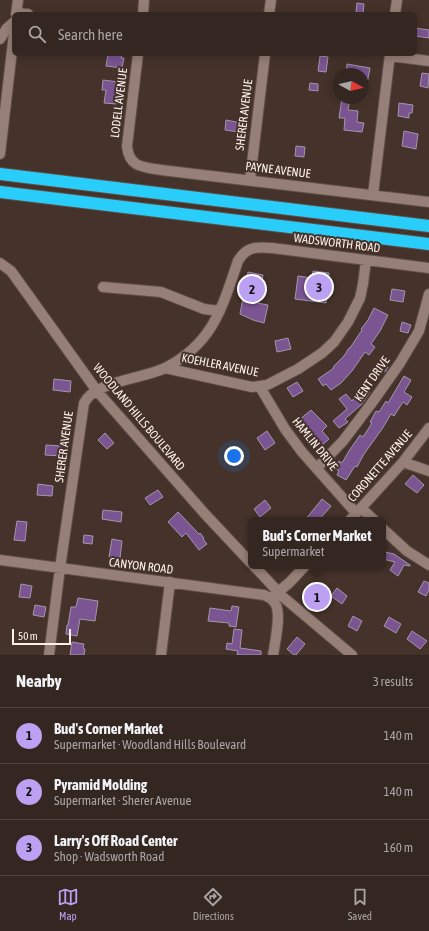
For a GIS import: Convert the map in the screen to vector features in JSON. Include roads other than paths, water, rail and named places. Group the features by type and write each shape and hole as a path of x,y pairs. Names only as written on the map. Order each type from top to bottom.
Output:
{"highway":[{"path":"0,174 429,226"},
{"path":"0,192 429,244"}],"street":[{"path":"16,12 18,0"},
{"path":"143,12 144,0"},
{"path":"269,12 271,0"},
{"path":"395,12 396,0"},
{"path":"0,39 12,21"},
{"path":"0,154 1,134 12,49"},
{"name":"LODELL AVENUE","path":"129,156 127,146 138,56"},
{"name":"SHERER AVENUE","path":"250,180 265,56"},
{"path":"373,195 390,56"},
{"path":"396,56 429,61"},
{"name":"PAYNE AVENUE","path":"129,156 130,160 138,166 154,169 429,202"},
{"name":"WADSWORTH ROAD","path":"243,253 254,248 272,248 429,268"},
{"name":"SHERER AVENUE","path":"50,655 60,568 84,403 91,393 118,382 165,368 175,362 198,343 208,332 220,311 238,261 243,253"},
{"name":"KOEHLER AVENUE","path":"165,368 252,387 267,385 311,361 322,353 338,337 348,322 360,298 366,260"},
{"name":"WOODLAND HILLS BOULEVARD","path":"0,263 10,271 97,391 248,560"},
{"path":"103,287 161,292 204,309 220,311"},
{"name":"KENT DRIVE","path":"317,468 343,441 372,404 400,363 419,331 429,294"},
{"name":"HAMLIN DRIVE","path":"260,387 286,430 302,452 356,514"},
{"name":"CORONETTE AVENUE","path":"356,514 402,462 429,428"},
{"path":"402,462 429,472"},
{"path":"386,532 407,551 429,565"},
{"name":"CANYON ROAD","path":"0,560 259,594 277,600"},
{"path":"256,569 277,600 352,655"},
{"path":"273,655 277,600 289,583 303,569"},
{"path":"160,655 170,582"}],"place":[{"name":"Larry's Off Road Center","path":"319,287"},
{"name":"Pyramid Molding","path":"252,289"},
{"name":"Bud's Corner Market","path":"317,597"}]}
